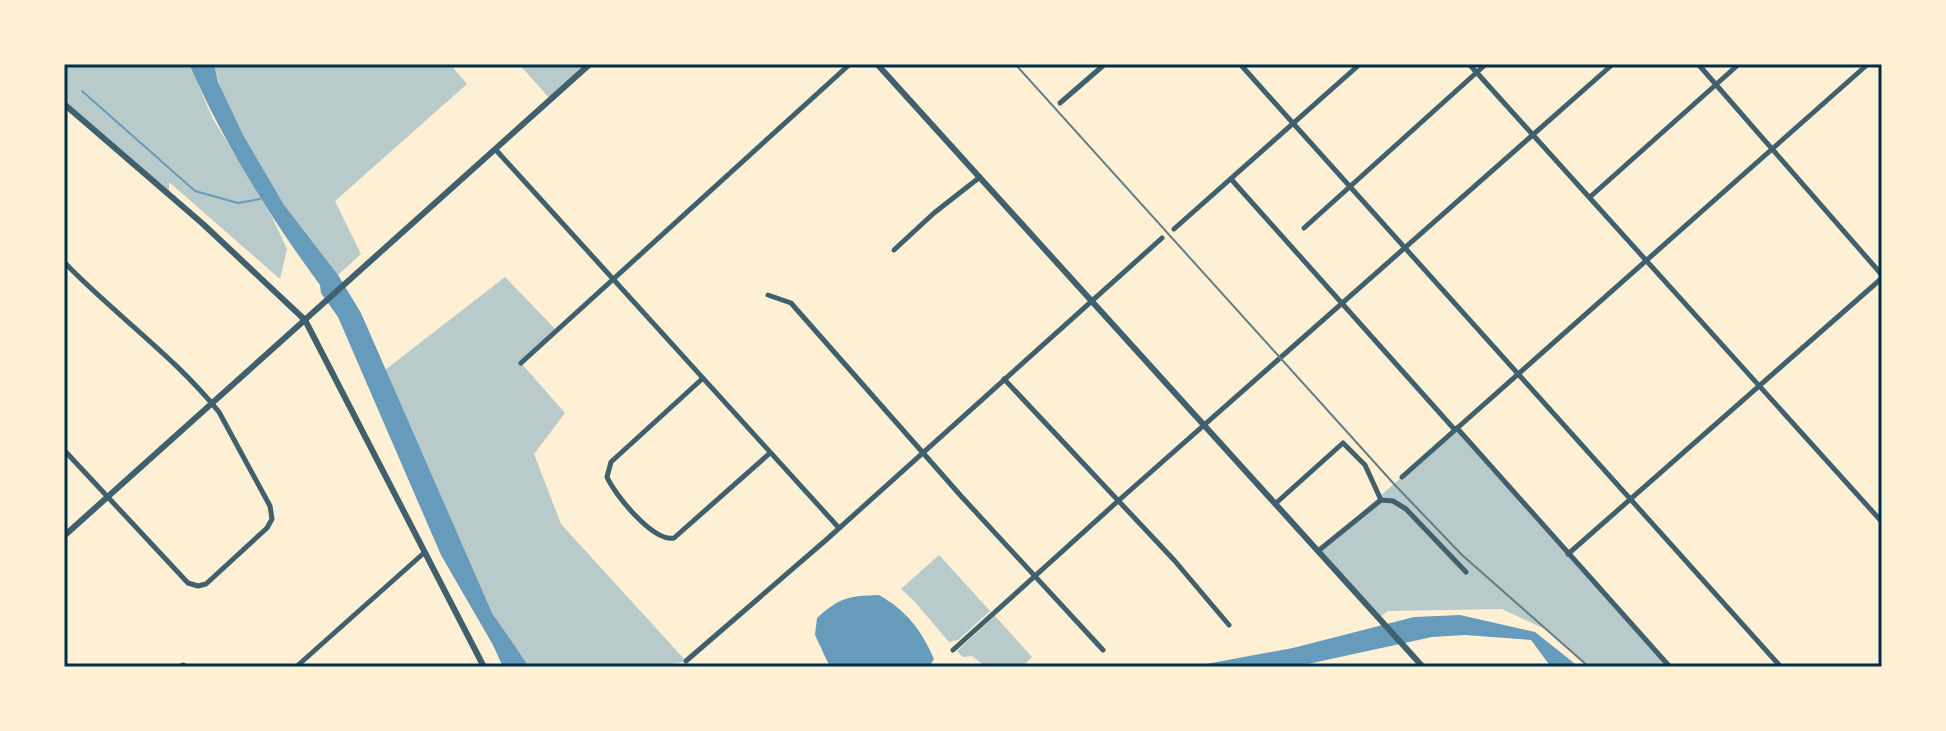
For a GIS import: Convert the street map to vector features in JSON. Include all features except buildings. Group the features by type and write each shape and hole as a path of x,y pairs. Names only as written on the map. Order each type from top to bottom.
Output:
{"street":[{"path":"64,536 590,64"},
{"path":"521,363 850,64"},
{"path":"877,64 1423,667"},
{"path":"1060,103 1105,64"},
{"path":"1240,64 1781,667"},
{"path":"1174,229 1360,64"},
{"path":"1469,64 1882,522"},
{"path":"1304,228 1486,64"},
{"path":"953,650 1613,64"},
{"path":"1568,554 1882,276 1698,64"},
{"path":"1590,197 1739,64"},
{"path":"1402,477 1868,64"},
{"path":"64,104 214,234 305,320 483,666"},
{"path":"496,150 839,528"},
{"path":"894,250 980,177"},
{"path":"1231,179 1670,667"},
{"path":"686,661 1162,238"},
{"path":"64,262 100,298 165,353 212,403 270,506 272,519 267,528 208,582 195,585 176,572 64,450"},
{"path":"768,295 791,303 1103,650"},
{"path":"702,379 623,450 607,470 613,489 646,525 662,538 669,540 679,535 770,453"},
{"path":"1004,379 1174,560 1229,625"},
{"path":"1275,504 1343,443 1365,465 1381,500"},
{"path":"1318,551 1381,500 1393,501 1406,509 1466,572"},
{"path":"296,667 425,552"},
{"path":"179,667 187,667"}],"shaded area":[{"path":"64,64 189,64 213,119 272,217 287,249 280,279 169,182 169,194 64,104"},
{"path":"214,64 450,64 467,84 335,201 361,254 338,275 302,231 264,175 232,116"},
{"path":"519,64 590,64 551,100"},
{"path":"505,277 557,331 521,363 565,413 534,454 561,524 686,661 658,667 518,667 376,377"},
{"path":"1457,428 1670,667 1589,667 1551,632 1502,609 1388,611 1379,618 1318,551"},
{"path":"939,555 990,611 958,640 949,642 901,589"},
{"path":"995,616 1032,657 1022,667 986,667 972,656 963,657 957,651"}],"water":[{"path":"189,64 214,64 218,82 243,135 284,205 338,275 361,313 492,613 529,667 503,667 441,555 338,317 248,178"},
{"path":"879,595 898,608 918,630 934,659 929,667 830,667 815,635 817,618 845,599"},
{"path":"1460,615 1535,632 1579,667 1551,667 1531,640 1465,635 1432,637 1294,667 1190,667 1293,648 1414,617"}],"waterway":[{"path":"82,91 195,191 238,203 260,199"}],"railway":[{"path":"1015,64 1394,484 1462,555 1589,667"}]}
